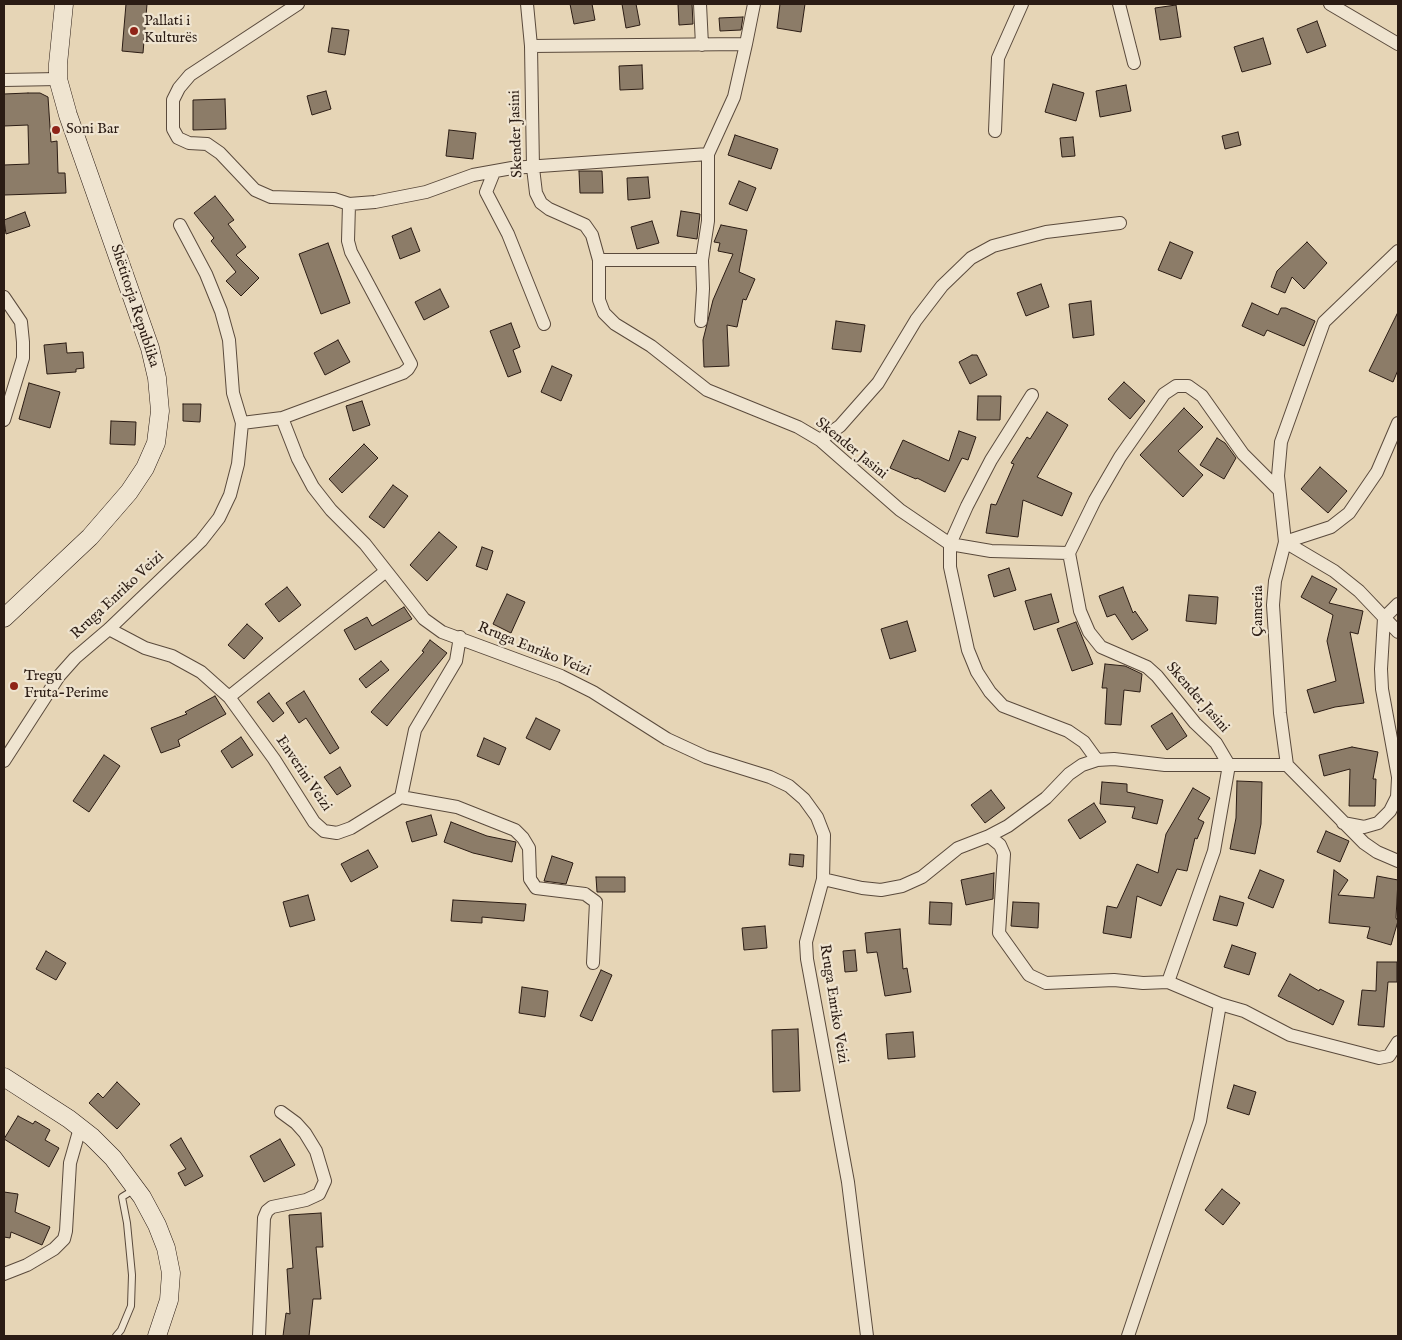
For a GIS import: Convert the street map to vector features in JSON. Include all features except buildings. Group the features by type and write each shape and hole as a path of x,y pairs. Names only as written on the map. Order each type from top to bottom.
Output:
{"main road":[{"name":"Shëtitorja Republika","path":"4,618 90,537 129,492 145,468 156,443 160,411 158,378 150,348 68,115 58,79 64,4"},
{"path":"4,1077 80,1128 112,1158 136,1188 158,1225 166,1248 171,1273 169,1300 156,1336"}],"street":[{"path":"298,4 190,75 179,88 173,100 173,128 178,138 189,143 207,144 220,153 244,181 255,190 271,197 334,199 349,204 375,202 426,192 473,175 512,168 708,154"},
{"name":"Skender Jasini","path":"528,4 531,46 533,168 536,193 541,203 586,225 592,235 599,260 600,300 604,313 615,324 651,346 707,390 798,427 820,440 900,510 950,544 991,551 1069,552 1080,611 1089,632 1101,647 1147,667 1157,676 1195,723 1220,749 1229,765"},
{"path":"700,4 702,45"},
{"path":"700,321 703,290 702,260 708,221 708,154 734,97 754,4"},
{"path":"995,131 998,58 1022,4"},
{"path":"1119,4 1134,63"},
{"path":"1330,4 1398,44"},
{"path":"531,46 746,44"},
{"path":"4,80 58,79"},
{"path":"486,192 494,172"},
{"path":"473,175 486,192 508,234 544,324"},
{"path":"180,226 206,274 221,311 229,340 233,393 242,423 282,418 403,373 410,364 351,252 348,242 349,204"},
{"path":"820,440 840,426 878,383 916,320 942,286 971,258 993,246 1046,232 1120,223"},
{"path":"1285,542 1278,476 1281,442 1324,322 1398,251"},
{"path":"599,260 702,260"},
{"path":"4,297 21,322 23,342 22,358 4,420"},
{"path":"1069,552 1095,500 1120,457 1164,394 1176,386 1188,386 1202,396 1243,454 1279,490"},
{"path":"1032,395 991,460 950,544 950,567 968,650 977,672 990,692 1003,706 1068,730 1084,742 1097,760"},
{"name":"Rruga Enriko Veizi","path":"282,418 298,459 313,488 386,571 424,619 442,632 460,637 561,676 627,712 668,740 706,757 770,777 789,786 804,799 812,811 824,835 823,879 806,942 807,959 848,1182 868,1336"},
{"name":"Rruga Enriko Veizi","path":"4,761 59,676 75,658 109,629 201,541 219,518 230,495 238,464 242,423"},
{"path":"1285,542 1331,527 1349,514 1377,472 1398,423"},
{"path":"1285,542 1334,571 1359,591 1398,632"},
{"name":"Çameria","path":"1285,542 1274,581 1273,605 1280,713 1287,765"},
{"path":"229,697 386,571"},
{"path":"1343,824 1364,827 1378,823 1390,811 1397,797 1398,777 1382,689 1384,618 1398,604"},
{"name":"Enverini Veizi","path":"109,629 146,648 172,656 201,672 229,697 274,759 314,822 324,831 337,833 351,828 401,797"},
{"path":"460,637 456,661 413,736 401,797 457,807 515,830 529,848 530,879 536,888 585,894 596,902 594,963"},
{"path":"823,879 862,888 881,890 902,886 922,877 958,848 989,836 1008,826 1046,798 1069,774 1082,765 1097,760 1114,759 1166,765 1287,765 1343,824 1364,843 1398,861"},
{"path":"1168,982 1214,851 1229,765"},
{"path":"989,836 1000,845 1004,854 999,933 1029,974 1046,983 1114,980 1143,983 1168,982 1220,1004 1244,1011 1290,1035 1379,1058 1389,1056 1398,1042"},
{"path":"1128,1336 1200,1121 1220,1004"},
{"path":"259,1336 264,1218 267,1211 272,1207 319,1194 325,1182 319,1160 305,1133 296,1122 281,1112"},
{"path":"4,1274 27,1266 54,1249 64,1239 70,1163 80,1128"}],"lane":[{"path":"116,1336 131,1306 131,1266 122,1196 136,1188"}],"place":[{"name":"Pallati i Kulturës","path":"134,31"},
{"name":"Soni Bar","path":"56,130"},
{"name":"Tregu Fruta-Perime","path":"14,686"}]}
